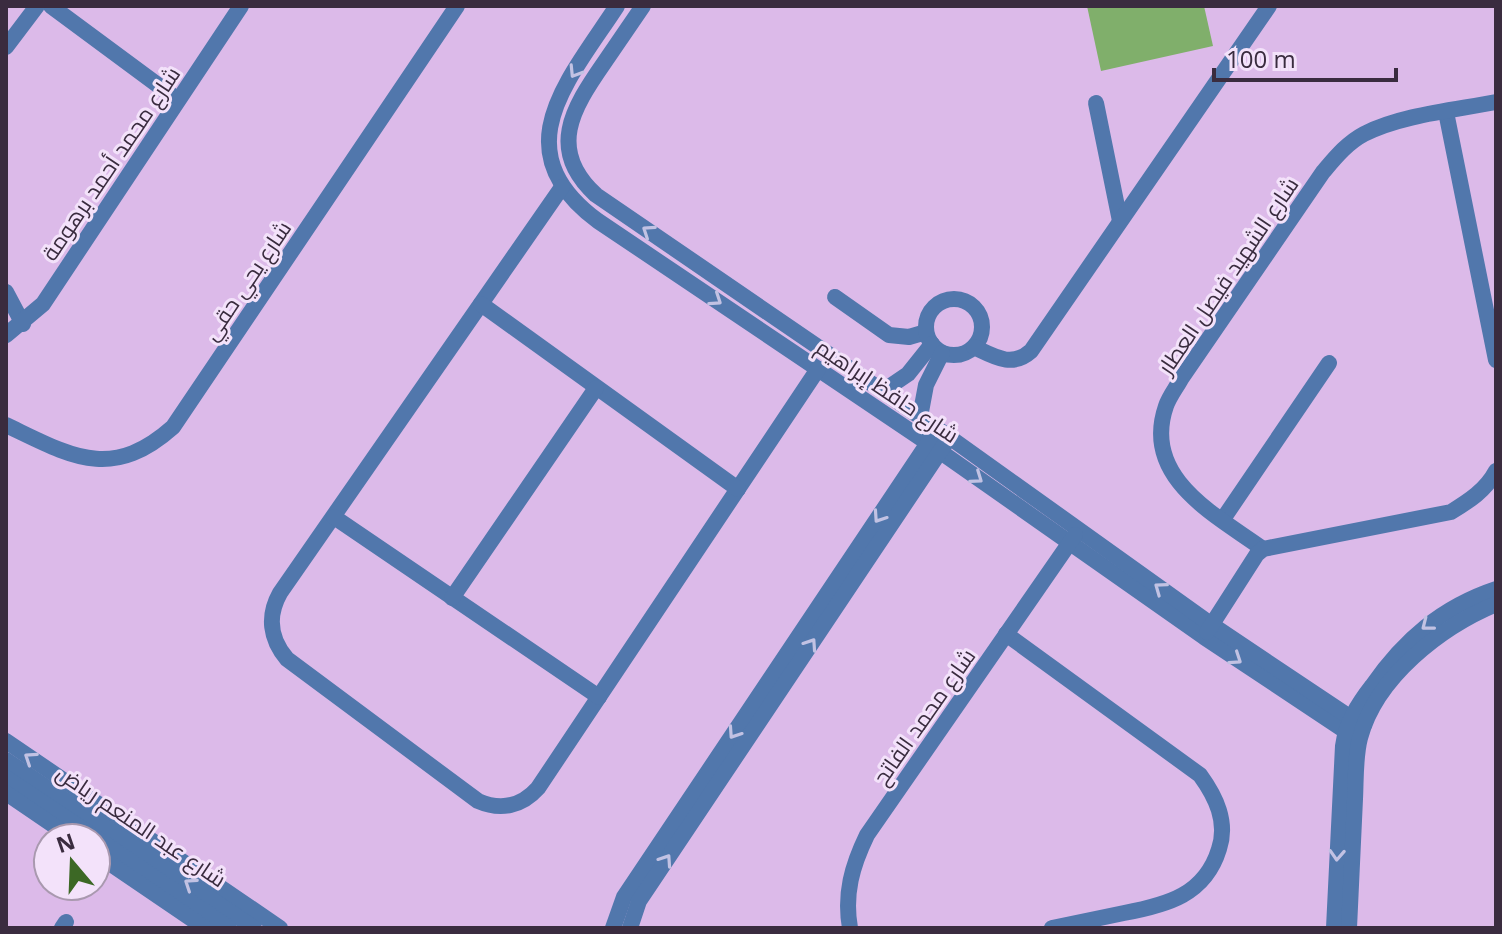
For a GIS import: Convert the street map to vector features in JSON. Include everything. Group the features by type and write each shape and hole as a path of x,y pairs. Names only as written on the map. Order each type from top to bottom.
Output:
{"street":[{"path":"6,47 37,6"},
{"path":"51,6 178,100"},
{"name":"شارع محمد أحمد برهومة","path":"6,336 43,304 241,6"},
{"name":"شارع يحي حقي","path":"6,425 59,450 83,458 108,460 144,449 173,427 457,6"},
{"path":"974,347 1002,361 1016,360 1027,354 1269,6"},
{"path":"616,7 638,13"},
{"name":"شارع حافظ إبراهيم","path":"616,7 560,95 553,114 548,135 549,156 562,187 581,208 688,281 934,448 1074,536"},
{"name":"شارع حافظ إبراهيم","path":"638,13 578,102 568,134 571,159 582,183 944,433 1074,536 1208,631 1355,729"},
{"name":"شارع الشهيد فيصل العطار","path":"1263,549 1188,495 1169,469 1161,438 1166,407 1217,327 1323,172 1340,152 1361,136 1386,125 1496,102"},
{"path":"1096,103 1120,221"},
{"path":"1446,112 1496,360"},
{"path":"562,187 276,601 271,618 277,645 287,659 478,801 494,806 511,806 533,794 818,369"},
{"path":"688,281 699,266"},
{"path":"6,292 23,324"},
{"path":"835,297 889,335 933,343 956,356 974,347 982,336 982,322 972,305 960,299 946,300 934,307 927,318 933,343 920,417"},
{"path":"481,304 738,489"},
{"path":"883,391 908,374 933,343"},
{"path":"1223,519 1329,363"},
{"path":"452,598 596,388"},
{"path":"613,928 618,908 640,887 944,433"},
{"path":"1208,631 1263,549 1451,512 1474,499 1496,471"},
{"path":"334,517 599,697"},
{"name":"شارع محمد الفاتح","path":"850,928 848,889 854,861 867,835 1074,536"},
{"path":"1334,928 1355,729 1388,663 1409,639 1463,602 1496,589"},
{"path":"1349,928 1355,729 1392,680 1419,651 1451,627 1496,604"},
{"path":"1006,634 1200,775 1219,807 1222,825 1221,844 1215,861 1205,878 1192,891 1157,907 1052,928"},
{"path":"6,741 212,916"},
{"name":"شارع عبد المنعم رياض","path":"6,760 212,916 254,928"},
{"name":"شارع عبد المنعم رياض","path":"6,778 72,822"},
{"path":"6,793 49,822"},
{"name":"شارع عبد المنعم رياض","path":"112,849 229,928"},
{"path":"112,863 212,916 280,928"},
{"path":"630,928 640,887"}],"green space":[{"path":"1087,6 1204,6 1213,46 1101,71"}]}
